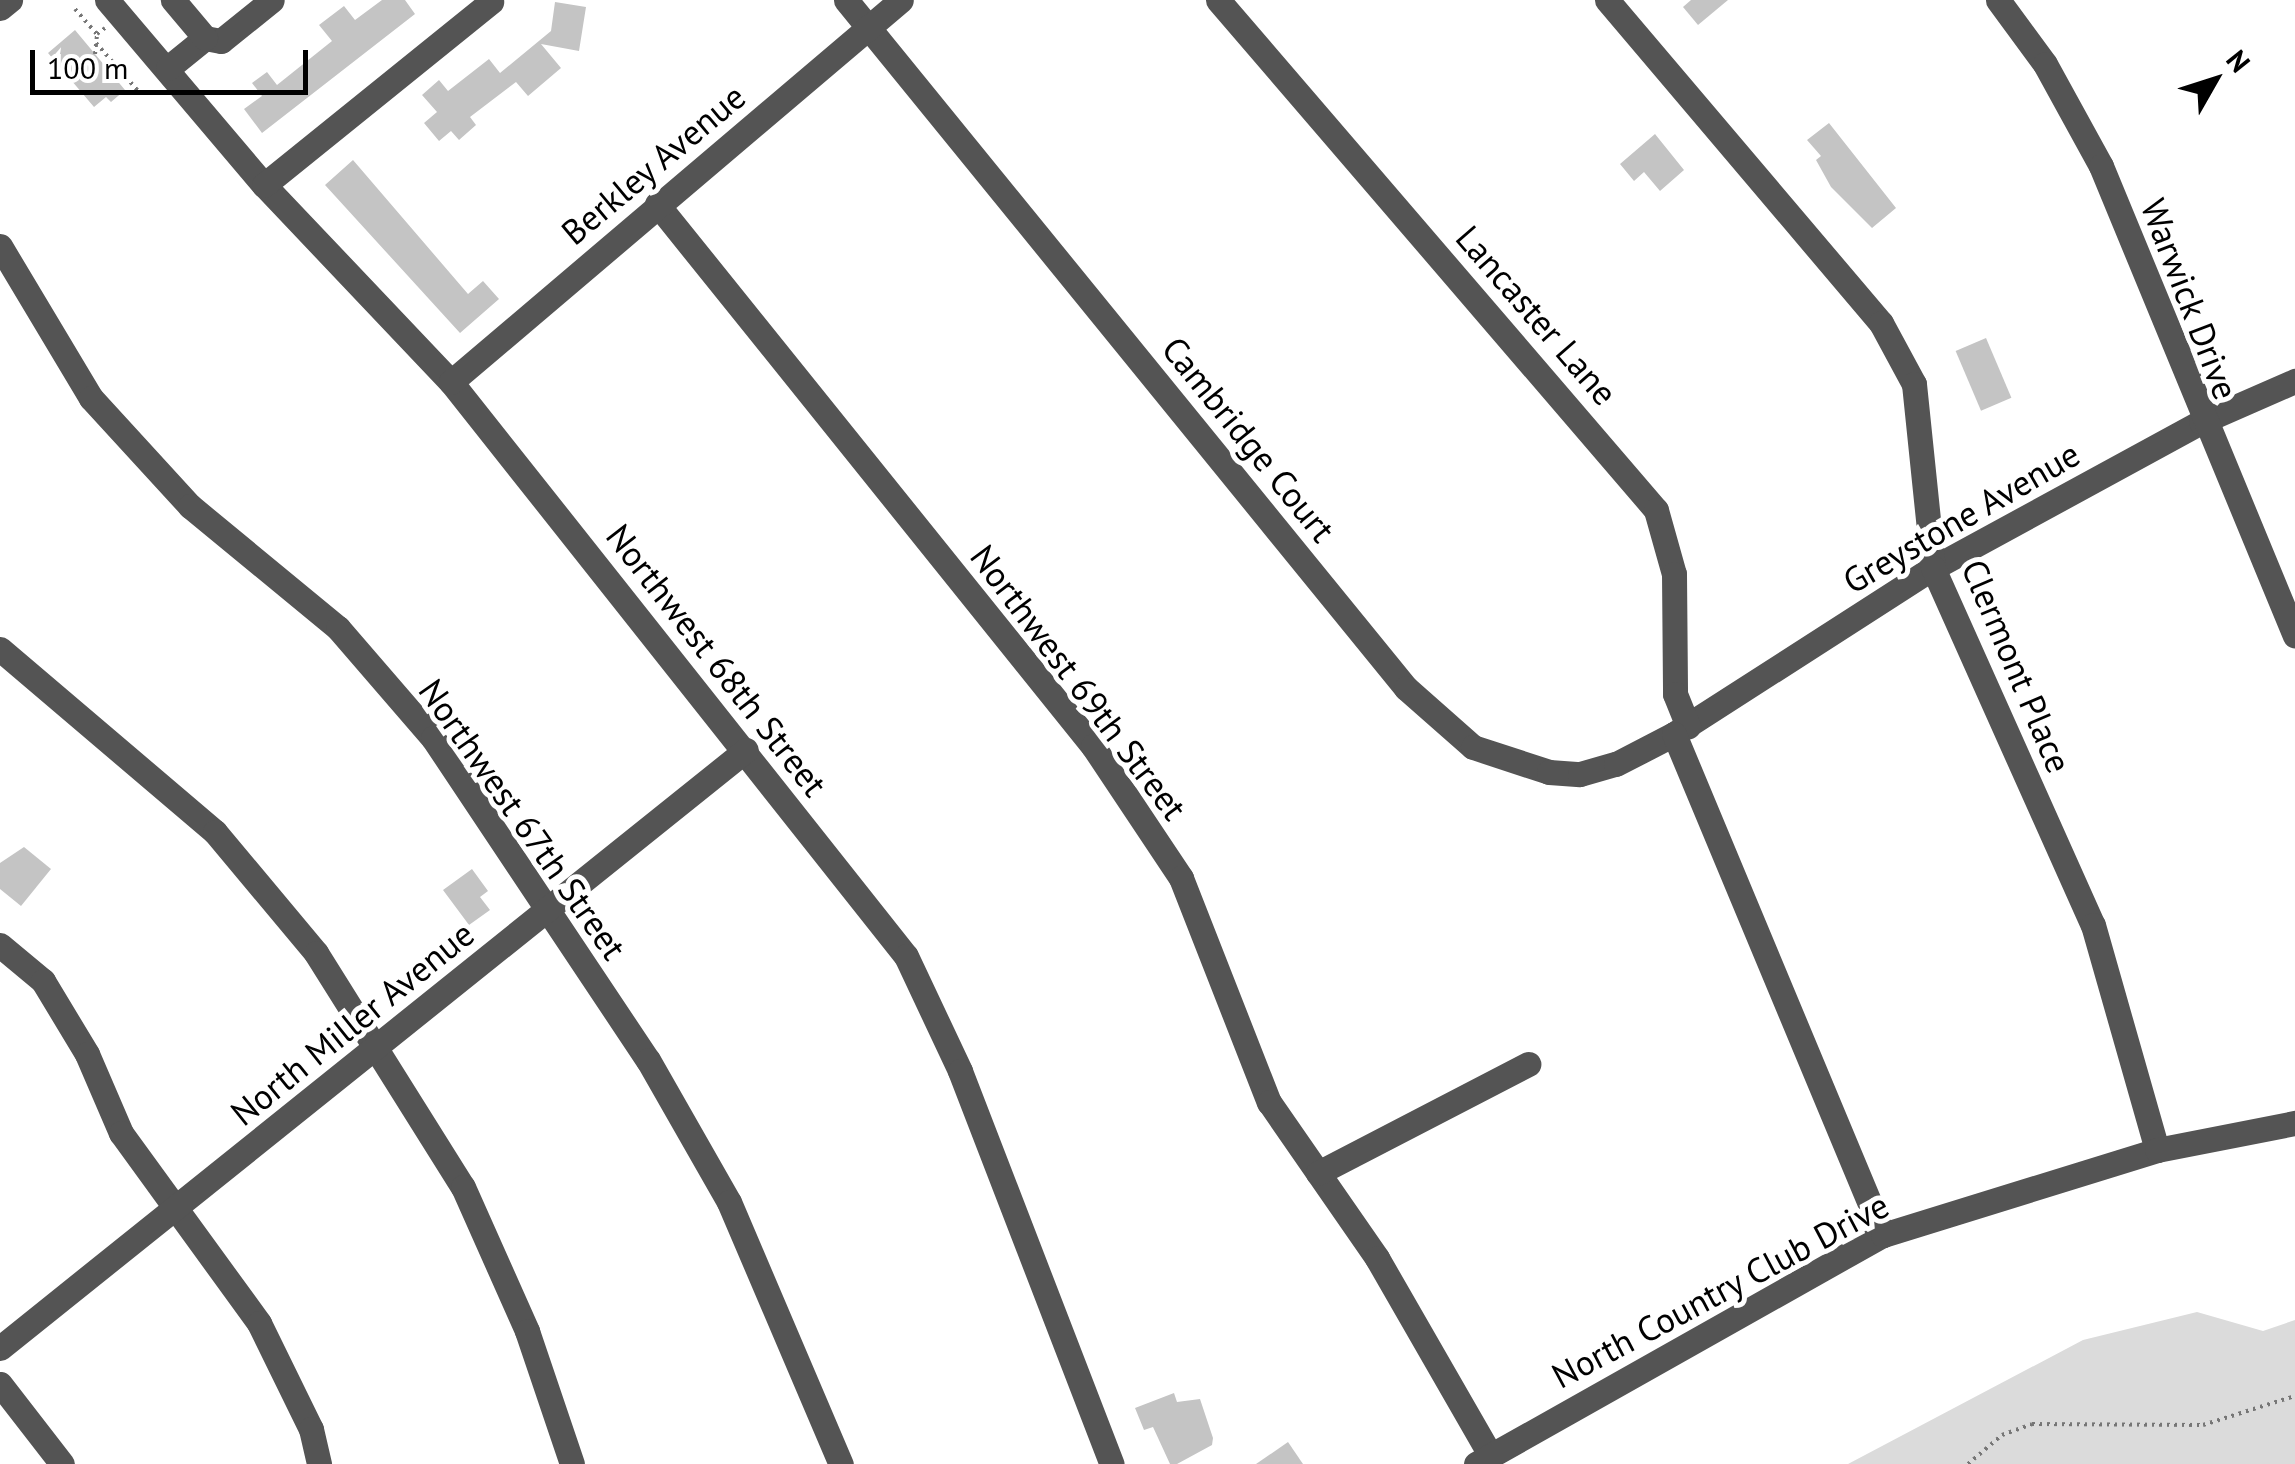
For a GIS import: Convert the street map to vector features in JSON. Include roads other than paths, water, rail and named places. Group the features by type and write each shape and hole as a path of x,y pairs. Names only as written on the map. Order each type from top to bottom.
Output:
{"street":[{"path":"0,8 10,0"},
{"path":"173,0 204,38 220,40 272,0"},
{"name":"Cambridge Court","path":"846,0 1406,688 1473,747 1549,772 1580,774 1616,764 1681,731"},
{"name":"Berkley Avenue","path":"451,382 900,0"},
{"name":"Lancaster Lane","path":"1218,0 1656,510 1674,574 1674,694 1681,731 1883,1235"},
{"name":"Clermont Place","path":"1607,0 1880,323 1914,384 1933,568 2093,925 2157,1150"},
{"name":"Warwick Drive","path":"1998,0 2046,64 2101,166 2201,422 2295,636"},
{"path":"264,184 491,2"},
{"name":"Northwest 68th Street","path":"114,8 264,184 451,382 906,956 960,1070 1112,1464"},
{"path":"168,68 204,38"},
{"name":"Northwest 69th Street","path":"658,204 1093,746 1180,878 1268,1102 1377,1258 1484,1460"},
{"name":"Northwest 67th Street","path":"0,246 91,398 190,506 338,628 433,738 648,1060 729,1202 841,1464"},
{"name":"Greystone Avenue","path":"1681,731 1933,568 2201,422 2295,381"},
{"path":"0,649 215,832 316,953 463,1187 527,1331 572,1464"},
{"name":"North Miller Avenue","path":"0,1348 746,750"},
{"path":"0,946 43,982 88,1054 121,1132 173,1213 259,1323 311,1429 319,1464"},
{"path":"1318,1173 1528,1064"},
{"name":"North Country Club Drive","path":"1484,1460 1883,1235 2157,1150 2295,1123"},
{"path":"0,1384 62,1464"}]}
